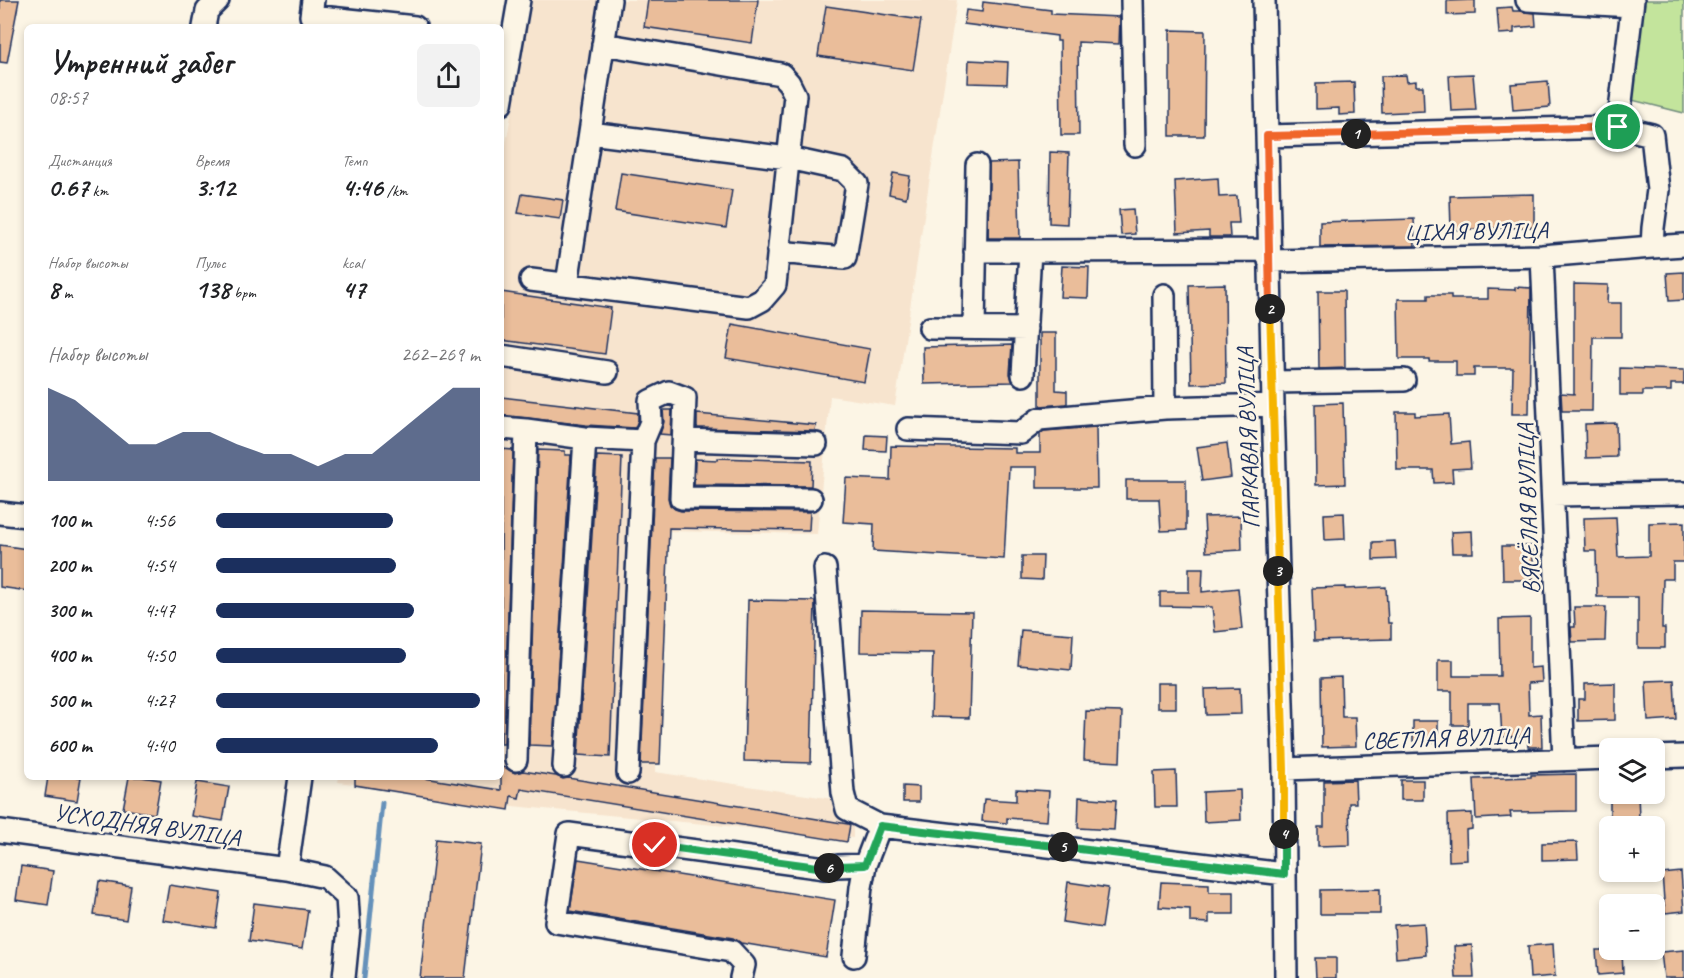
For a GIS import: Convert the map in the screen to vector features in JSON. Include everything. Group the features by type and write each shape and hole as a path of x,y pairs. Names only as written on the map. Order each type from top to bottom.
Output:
{"street":[{"path":"205,24 207,11 218,0"},
{"path":"307,0 311,16 387,24"},
{"path":"504,64 506,37 519,0"},
{"path":"567,284 610,0"},
{"path":"1132,0 1135,145"},
{"name":"ПАРКАВАЯ ВУЛІЦА","path":"1264,0 1272,405 1284,769 1286,978"},
{"path":"1527,0 1633,3 1618,127"},
{"path":"531,280 748,306 762,300 775,285 795,95 789,83 781,74 603,44"},
{"path":"1267,136 1618,127 1653,135 1658,189 1652,247"},
{"path":"590,133 788,158 843,170 857,184 845,258 778,252"},
{"path":"974,328 977,165"},
{"name":"ЦІХАЯ ВУЛІЦА","path":"975,251 1269,256 1542,256 1684,245"},
{"path":"1023,375 1030,251"},
{"name":"ВЯСЁЛАЯ ВУЛІЦА","path":"1542,256 1564,760"},
{"path":"1164,295 1165,408"},
{"path":"930,328 1026,328"},
{"path":"504,356 607,372"},
{"path":"1272,382 1404,380"},
{"path":"628,773 643,441 651,422 650,401 669,392 685,398 681,498 811,499"},
{"path":"908,429 1021,433 1039,419 1165,408 1272,405"},
{"path":"504,428 585,438 643,441"},
{"path":"516,760 526,430"},
{"path":"564,766 585,438"},
{"path":"684,440 816,444"},
{"path":"1553,495 1684,493"},
{"path":"0,513 24,516"},
{"path":"825,568 843,793 847,809 880,826 1284,874"},
{"path":"1665,757 1684,756"},
{"name":"СВЕТЛАЯ ВУЛІЦА","path":"1284,769 1599,758"},
{"path":"287,869 300,780"},
{"path":"854,956 865,865 880,826"},
{"name":"УСХОДНЯЯ ВУЛІЦА","path":"0,831 287,869 326,877 346,897 349,928 344,978"},
{"path":"741,978 744,965 731,951 556,922 569,834 825,868 865,865"}],"shaded area":[{"path":"532,0 957,0 895,406 830,396 817,534 666,531 655,772 853,802 853,838 512,806 338,782 338,780 504,780 504,154"}],"green space":[{"path":"1643,0 1684,0 1684,113 1628,99"}],"building":[{"path":"0,0 19,0 7,63 0,62"},
{"path":"648,0 758,0 752,43 644,27"},
{"path":"1475,0 1475,14 1447,15 1447,1"},
{"path":"983,2 1051,10 1051,14 1120,17 1119,44 1078,42 1079,135 1061,135 1060,41 1057,41 1057,36 964,24 966,10 982,12"},
{"path":"826,6 921,20 913,70 818,56"},
{"path":"1512,7 1513,11 1535,13 1536,26 1514,28 1514,33 1499,34 1497,8"},
{"path":"1170,30 1205,31 1204,136 1170,136"},
{"path":"969,60 1008,62 1007,84 968,83"},
{"path":"1473,74 1476,110 1451,111 1449,75"},
{"path":"1406,75 1407,82 1416,81 1416,86 1423,86 1424,111 1382,113 1381,76"},
{"path":"1548,81 1550,107 1513,110 1511,84"},
{"path":"1354,82 1355,114 1339,115 1339,108 1316,109 1316,83"},
{"path":"1050,152 1069,153 1067,224 1049,223"},
{"path":"1018,162 1020,238 988,238 989,163"},
{"path":"621,173 732,190 726,228 615,211"},
{"path":"893,173 910,176 906,198 889,194"},
{"path":"1218,178 1219,197 1237,196 1239,223 1229,223 1230,237 1209,237 1209,231 1177,233 1175,181"},
{"path":"522,194 563,200 560,219 518,213"},
{"path":"1534,194 1534,227 1451,230 1450,196"},
{"path":"1133,209 1135,234 1121,235 1119,210"},
{"path":"1414,219 1415,246 1320,247 1320,222"},
{"path":"1062,266 1089,267 1088,298 1060,297"},
{"path":"1684,272 1684,300 1669,301 1667,273"},
{"path":"1225,284 1226,383 1191,384 1189,285"},
{"path":"1574,284 1608,285 1607,303 1621,303 1621,337 1593,337 1592,411 1562,411 1561,393 1574,394"},
{"path":"1515,287 1531,288 1529,414 1512,414 1513,368 1474,368 1474,376 1456,376 1456,361 1399,359 1398,299 1428,299 1428,295 1451,295 1451,299 1488,299 1488,289 1515,290"},
{"path":"1318,291 1344,291 1345,368 1319,369"},
{"path":"504,292 611,308 605,354 504,340"},
{"path":"732,324 870,349 864,382 726,358"},
{"path":"1040,333 1056,333 1056,390 1067,391 1067,404 1040,406"},
{"path":"1012,345 1010,374 1013,382 924,384 923,347"},
{"path":"1620,368 1684,370 1684,384 1671,384 1671,391 1643,391 1643,395 1620,395"},
{"path":"504,397 638,413 635,428 504,415"},
{"path":"1343,403 1345,484 1316,485 1315,404"},
{"path":"663,410 672,410 671,435 660,434 664,422"},
{"path":"1396,412 1415,412 1415,416 1449,414 1451,444 1469,442 1471,468 1452,469 1453,482 1434,483 1433,470 1397,470"},
{"path":"697,414 816,425 815,431 697,428"},
{"path":"1616,423 1617,457 1586,458 1585,424"},
{"path":"1096,427 1097,488 1037,488 1037,467 1009,467 1004,559 873,551 874,524 843,522 846,478 890,480 891,446 1015,448 1015,453 1040,453 1040,434 1044,431"},
{"path":"866,435 887,436 886,451 865,450"},
{"path":"1227,443 1231,477 1202,481 1197,447"},
{"path":"504,449 513,450 504,744"},
{"path":"538,450 565,451 565,455 571,455 553,746 529,745"},
{"path":"597,456 622,457 610,757 578,755"},
{"path":"655,458 670,458 668,498 670,505 675,509 681,511 810,512 809,530 669,528 660,764 641,764"},
{"path":"718,458 812,461 811,486 694,485 695,459 718,460"},
{"path":"1126,480 1186,480 1186,530 1161,531 1159,499 1126,499"},
{"path":"1344,513 1345,539 1325,540 1324,514"},
{"path":"1241,516 1242,550 1206,552 1204,517"},
{"path":"1616,517 1618,557 1649,556 1649,523 1684,522 1684,562 1673,562 1673,579 1663,579 1662,628 1665,628 1665,648 1638,648 1638,597 1597,597 1596,551 1585,551 1584,518"},
{"path":"1472,531 1473,553 1452,553 1451,532"},
{"path":"1395,541 1396,559 1373,560 1373,542"},
{"path":"0,545 24,549 24,591 0,587"},
{"path":"1502,546 1533,546 1533,580 1503,580"},
{"path":"1022,556 1043,556 1042,580 1022,579"},
{"path":"1189,568 1203,568 1202,592 1238,588 1242,629 1215,632 1212,607 1160,606 1160,592 1189,592"},
{"path":"1345,587 1345,589 1386,587 1391,639 1314,641 1312,588"},
{"path":"748,600 815,601 811,763 744,761"},
{"path":"1574,607 1606,607 1605,641 1572,642 1571,627 1575,627"},
{"path":"861,610 972,612 969,718 931,717 933,653 860,652"},
{"path":"1530,618 1530,668 1541,667 1542,682 1528,683 1529,715 1541,714 1542,747 1528,747 1527,736 1502,737 1500,703 1468,703 1468,725 1452,725 1452,691 1438,691 1438,660 1453,660 1453,676 1500,676 1499,619"},
{"path":"1021,630 1073,634 1071,670 1018,665"},
{"path":"1341,677 1342,717 1355,717 1356,746 1322,747 1321,678"},
{"path":"1674,680 1676,719 1648,721 1646,681"},
{"path":"1157,683 1176,683 1176,708 1157,708"},
{"path":"1615,683 1615,720 1578,721 1578,699 1585,699 1585,684"},
{"path":"1240,688 1241,714 1206,715 1205,689"},
{"path":"1086,711 1122,712 1120,762 1084,760"},
{"path":"1413,721 1438,721 1438,742 1413,741"},
{"path":"504,768 515,773 523,771 556,776 563,779 850,825 847,842 521,789 519,798 511,796 509,810 355,785 355,780 437,780 501,790"},
{"path":"1176,771 1177,807 1155,807 1154,772"},
{"path":"1576,774 1576,811 1510,812 1511,817 1476,819 1474,779"},
{"path":"48,780 80,780 77,801 45,796"},
{"path":"128,780 161,780 155,814 123,809"},
{"path":"1355,780 1356,803 1349,803 1350,845 1318,846 1318,827 1324,827 1324,781"},
{"path":"1401,780 1423,780 1423,800 1401,800"},
{"path":"197,782 229,787 223,821 191,816"},
{"path":"903,786 919,787 919,802 903,802"},
{"path":"1016,789 1049,791 1047,821 1007,818 1007,823 982,821 984,799 1016,801"},
{"path":"1240,790 1241,820 1204,822 1203,792"},
{"path":"1079,797 1116,800 1114,830 1078,828"},
{"path":"1610,804 1638,804 1639,816 1610,816"},
{"path":"1472,813 1472,829 1466,830 1467,860 1449,861 1448,814"},
{"path":"436,839 481,844 465,978 420,978"},
{"path":"1577,842 1578,859 1542,860 1542,843"},
{"path":"578,859 835,900 826,957 741,943 733,938 570,911"},
{"path":"21,866 53,871 48,905 16,900"},
{"path":"1681,872 1684,911 1665,913 1663,882 1665,882 1665,874"},
{"path":"99,881 131,886 126,920 94,915"},
{"path":"1068,882 1108,888 1102,928 1063,922"},
{"path":"1161,882 1209,884 1209,892 1234,892 1234,914 1209,914 1209,923 1190,922 1190,909 1159,907"},
{"path":"169,885 221,893 216,928 163,920"},
{"path":"1380,889 1380,914 1320,914 1320,890"},
{"path":"254,903 308,910 302,949 249,941"},
{"path":"1424,923 1426,955 1396,958 1394,925"},
{"path":"1553,944 1555,976 1530,978 1528,946"},
{"path":"1472,945 1474,978 1456,978 1454,946"},
{"path":"1596,950 1599,950 1599,960 1622,960 1623,973 1598,975"},
{"path":"1684,950 1684,978 1664,978 1662,960 1665,960 1665,952"},
{"path":"1315,958 1336,958 1336,978 1316,978"}],"waterway":[{"path":"364,978 382,803"}],"route":[{"path":"655,845 825,868 865,865 880,826 1284,874 1284,769 1272,405 1267,136 1618,127"}]}
